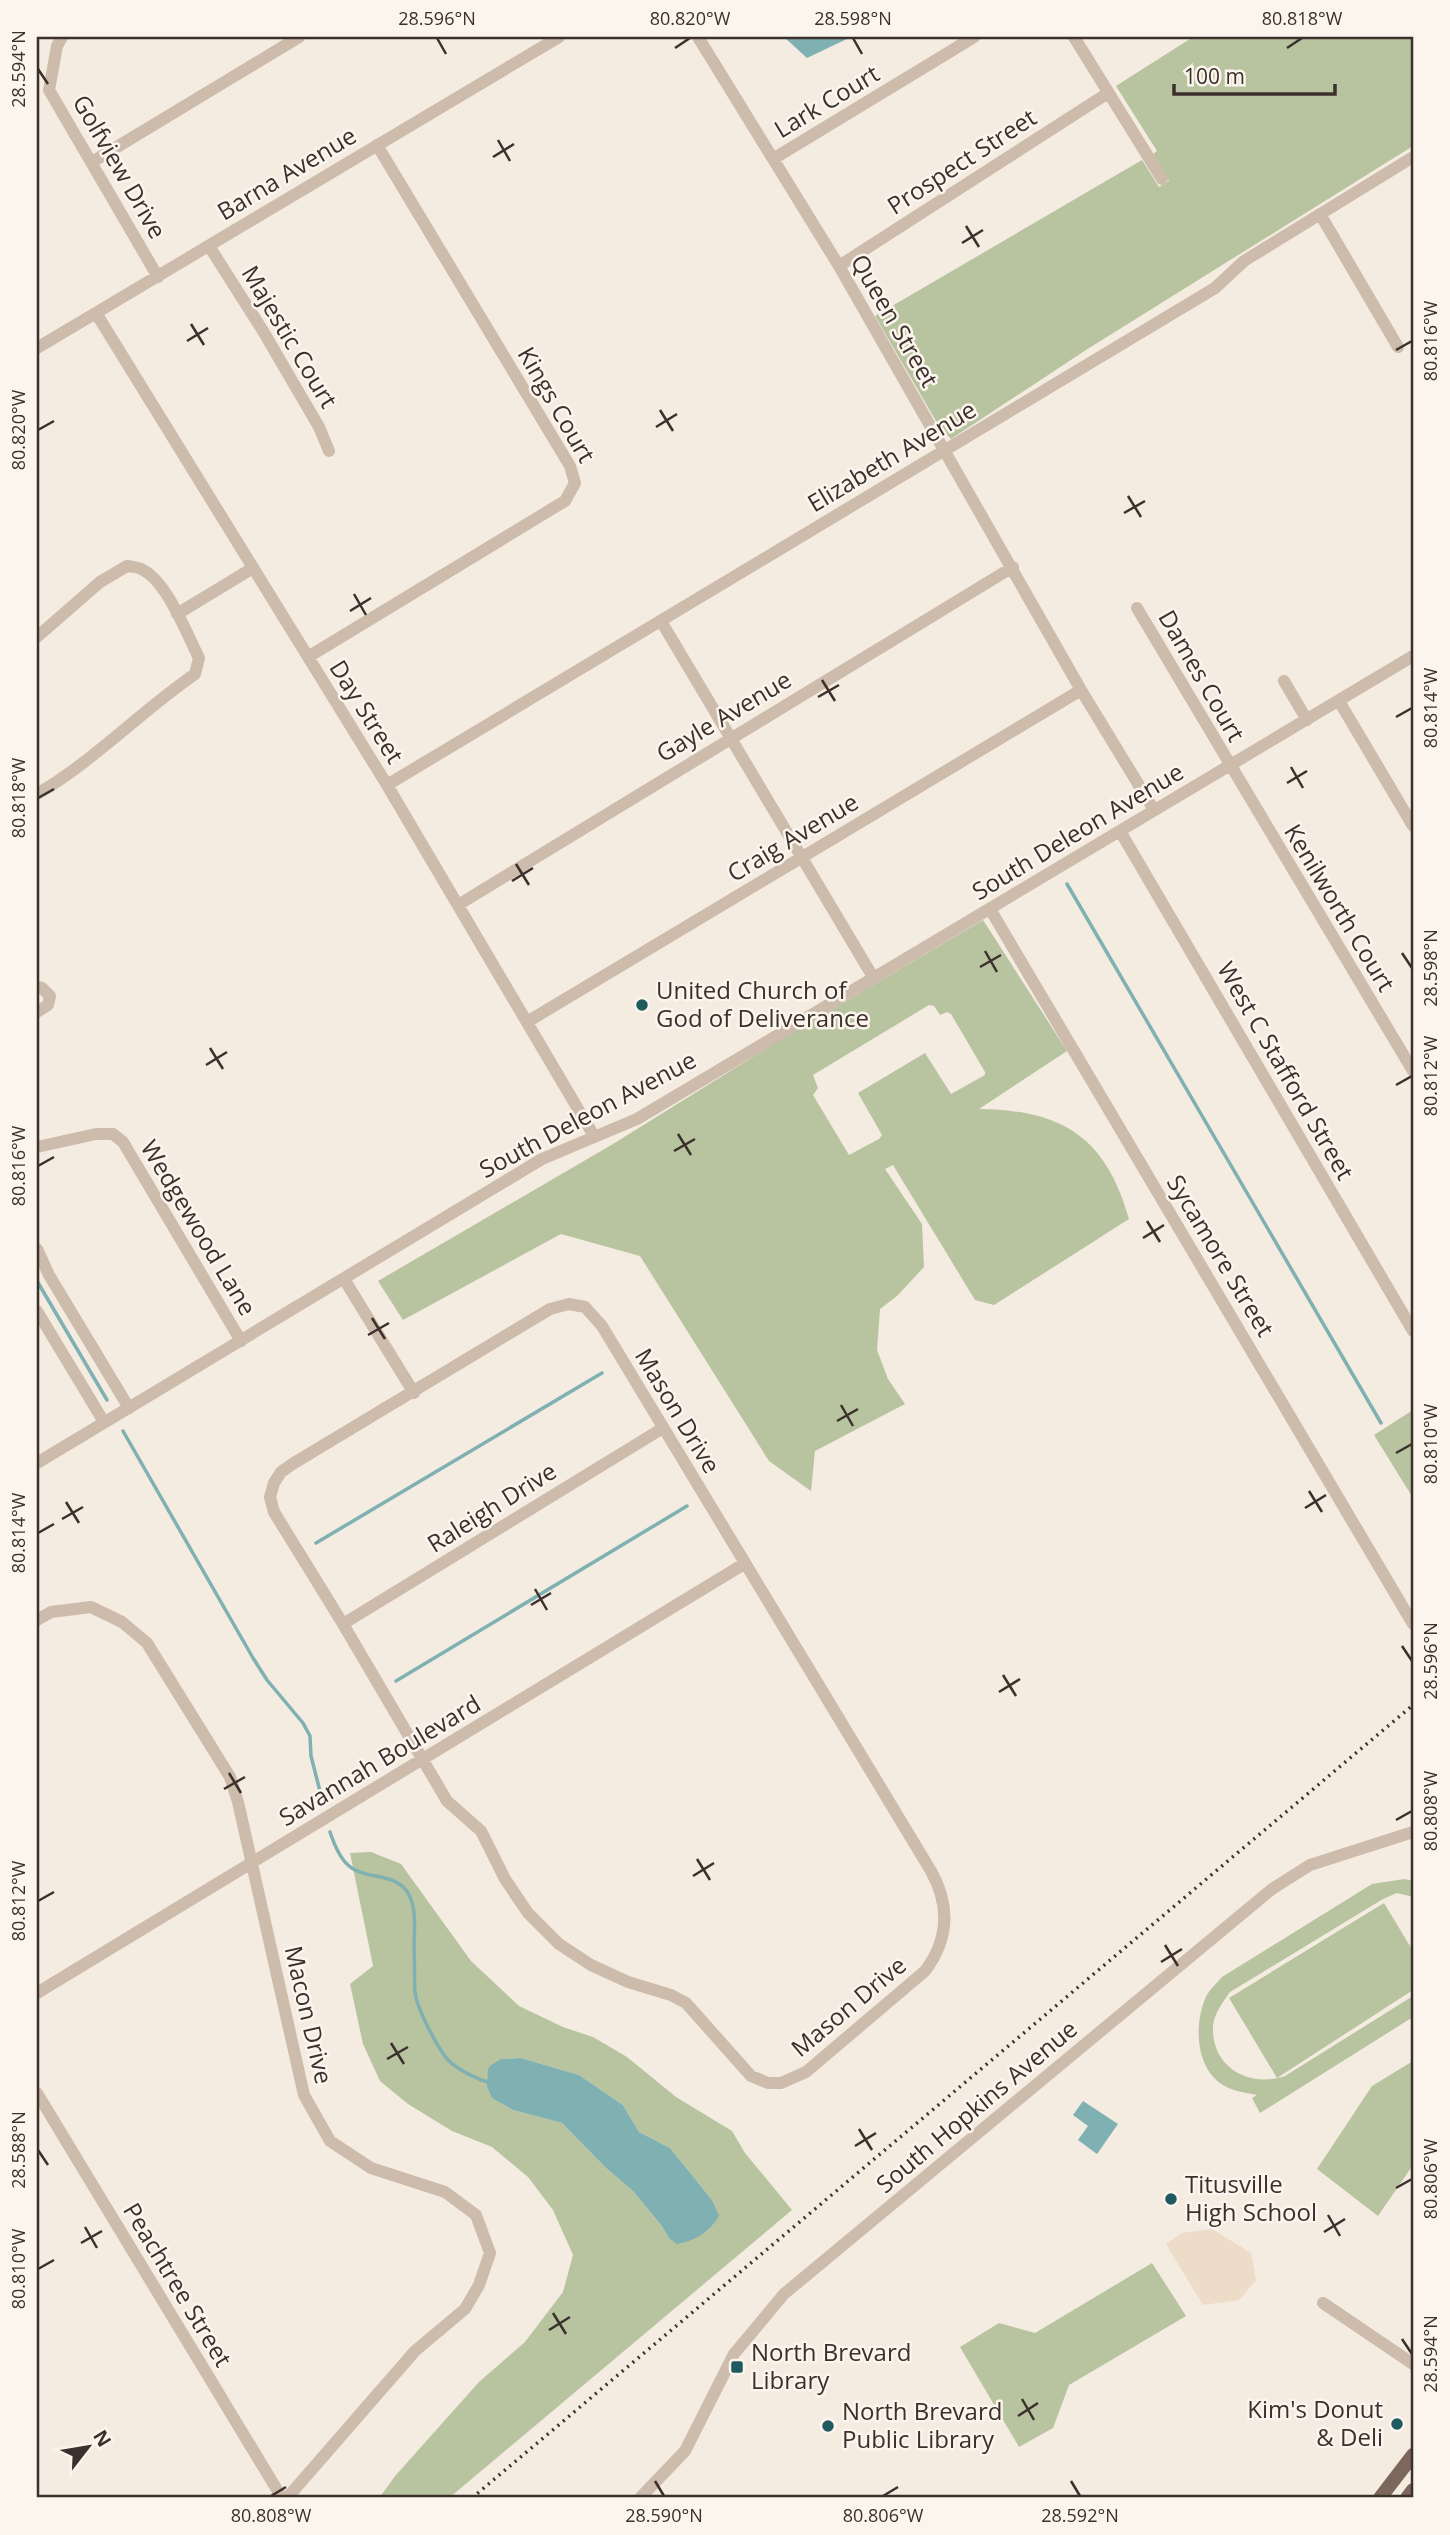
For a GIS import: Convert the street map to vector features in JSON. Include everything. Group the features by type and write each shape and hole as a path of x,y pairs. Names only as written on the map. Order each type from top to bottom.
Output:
{"main road":[{"path":"1380,2498 1413,2455"},
{"path":"1407,2498 1413,2490"}],"street":[{"name":"Golfview Drive","path":"62,37 57,47 49,90 158,277"},
{"path":"92,162 299,37"},
{"name":"Barna Avenue","path":"37,348 559,37"},
{"name":"Queen Street","path":"698,37 839,266 1081,690 1154,810"},
{"name":"Lark Court","path":"773,159 974,37"},
{"path":"1074,37 1161,179"},
{"name":"Prospect Street","path":"839,266 1108,93"},
{"name":"Kings Court","path":"308,657 565,501 575,483 570,466 377,145"},
{"name":"Elizabeth Avenue","path":"387,785 1215,288 1244,261 1413,157"},
{"path":"1320,214 1398,347"},
{"name":"Majestic Court","path":"209,246 263,331 319,427 329,451"},
{"name":"Day Street","path":"96,313 387,785 594,1136"},
{"path":"37,637 100,582 127,566 143,569 157,582 199,658 195,674 162,696 74,771 37,794"},
{"name":"Gayle Avenue","path":"458,905 1013,567"},
{"path":"177,614 253,568"},
{"name":"Dames Court","path":"1137,608 1229,765"},
{"path":"661,621 873,978"},
{"name":"South Deleon Avenue","path":"37,1463 542,1159 637,1119 1413,656"},
{"path":"1284,681 1307,720"},
{"name":"Craig Avenue","path":"527,1022 1081,690"},
{"path":"1339,701 1413,826"},
{"name":"Kenilworth Court","path":"1229,765 1413,1072"},
{"name":"West C Stafford Street","path":"1120,831 1413,1331"},
{"name":"Sycamore Street","path":"990,909 1413,1625"},
{"path":"37,987 50,996 48,1005 37,1012"},
{"name":"Wedgewood Lane","path":"37,1147 96,1134 113,1134 123,1142 241,1341"},
{"path":"37,1249 49,1275 129,1408"},
{"path":"344,1279 414,1392"},
{"name":"Mason Drive","path":"563,1304 585,1307 597,1319 931,1871 942,1892 945,1911 941,1944 925,1970 800,2076 775,2083 751,2076 686,2003 671,1994 610,1975 573,1955 559,1944 518,1900 505,1880 485,1837 450,1805 274,1513 271,1490 277,1477 288,1466 414,1392 550,1309 563,1304"},
{"path":"37,1311 104,1422"},
{"name":"Raleigh Drive","path":"343,1624 663,1427"},
{"name":"Savannah Boulevard","path":"37,1993 744,1564"},
{"name":"Macon Drive","path":"37,1620 51,1612 91,1607 122,1622 147,1643 230,1777 304,2095 330,2141 371,2168 445,2192 476,2215 490,2253 479,2285 465,2309 415,2351 284,2498"},
{"name":"South Hopkins Avenue","path":"640,2498 685,2451 734,2354 784,2294 1282,1882 1310,1866 1413,1832"},
{"name":"Peachtree Street","path":"37,2093 284,2498"},
{"path":"1323,2303 1413,2364"}],"green space":[{"path":"1193,37 1413,37 1413,146 1086,350 951,439 940,428 875,316 1142,160 1159,187 1169,181 1153,154 1157,151 1116,86"},
{"path":"983,920 1067,1051 979,1109 1034,1115 1057,1123 1076,1134 1093,1148 1108,1167 1129,1219 994,1305 975,1300 893,1165 885,1169 922,1224 924,1267 897,1296 880,1309 877,1350 888,1379 905,1404 815,1451 811,1491 769,1461 640,1256 561,1234 403,1320 378,1281 613,1144 777,1042","holes":["929,1005 934,1006 940,1015 947,1012 951,1014 985,1075 951,1094 925,1053 858,1093 882,1135 849,1155 813,1095 818,1088 813,1075"]},
{"path":"1413,1410 1413,1498 1374,1435"},
{"path":"371,1852 401,1864 471,1961 519,2006 563,2027 593,2037 627,2057 676,2097 732,2131 745,2153 792,2210 449,2498 379,2498 396,2475 479,2382 525,2342 563,2292 573,2255 553,2210 528,2177 492,2147 452,2131 408,2104 380,2081 363,2044 350,1984 373,1966 350,1853","holes":["521,2058 579,2075 623,2105 639,2132 670,2148 712,2200 715,2211 669,2238 633,2191 562,2123 513,2110 493,2098 501,2059"]},
{"path":"1404,1879 1413,1881 1413,1897 1397,1893 1383,1899 1230,1992 1215,2017 1214,2041 1218,2053 1235,2071 1246,2077 1272,2079 1285,2076 1413,1996 1413,2017 1260,2113 1252,2098 1257,2095 1234,2090 1219,2083 1210,2074 1200,2050 1199,2023 1206,1996 1222,1977 1372,1884"},
{"path":"1384,1903 1413,1951 1413,1990 1277,2078 1229,1998"},
{"path":"1413,2061 1413,2165 1378,2216 1317,2169 1372,2086"},
{"path":"1152,2263 1186,2316 1069,2385 1053,2428 1019,2447 960,2347 999,2323 1035,2333"}],"shaded area":[{"path":"1212,2229 1251,2253 1256,2280 1239,2300 1203,2305 1166,2244 1182,2233"}],"water":[{"path":"784,37 851,37 807,58"},
{"path":"521,2058 579,2075 623,2105 639,2132 670,2148 712,2200 719,2216 711,2227 690,2241 677,2244 669,2238 633,2191 562,2123 513,2110 492,2098 487,2086 488,2069 501,2059"},
{"path":"1083,2101 1118,2124 1097,2154 1078,2140 1088,2126 1073,2115"}],"waterway":[{"path":"1067,884 1381,1423"},
{"path":"37,1281 107,1400"},
{"path":"316,1543 602,1373"},
{"path":"123,1431 253,1658 310,1736 311,1756 323,1803"},
{"path":"396,1681 687,1506"},
{"path":"330,1832 339,1854 348,1865 404,1887 412,1901 414,1914 415,1992 423,2018 448,2060 468,2074 490,2083"}],"railway":[{"path":"472,2498 1413,1705"}],"place":[{"name":"United Church of God of Deliverance","path":"642,1005"},
{"name":"Titusville High School","path":"1171,2199"},
{"name":"North Brevard Library","path":"737,2367"},
{"name":"Kim's Donut & Deli","path":"1397,2424"},
{"name":"North Brevard Public Library","path":"828,2426"}]}
